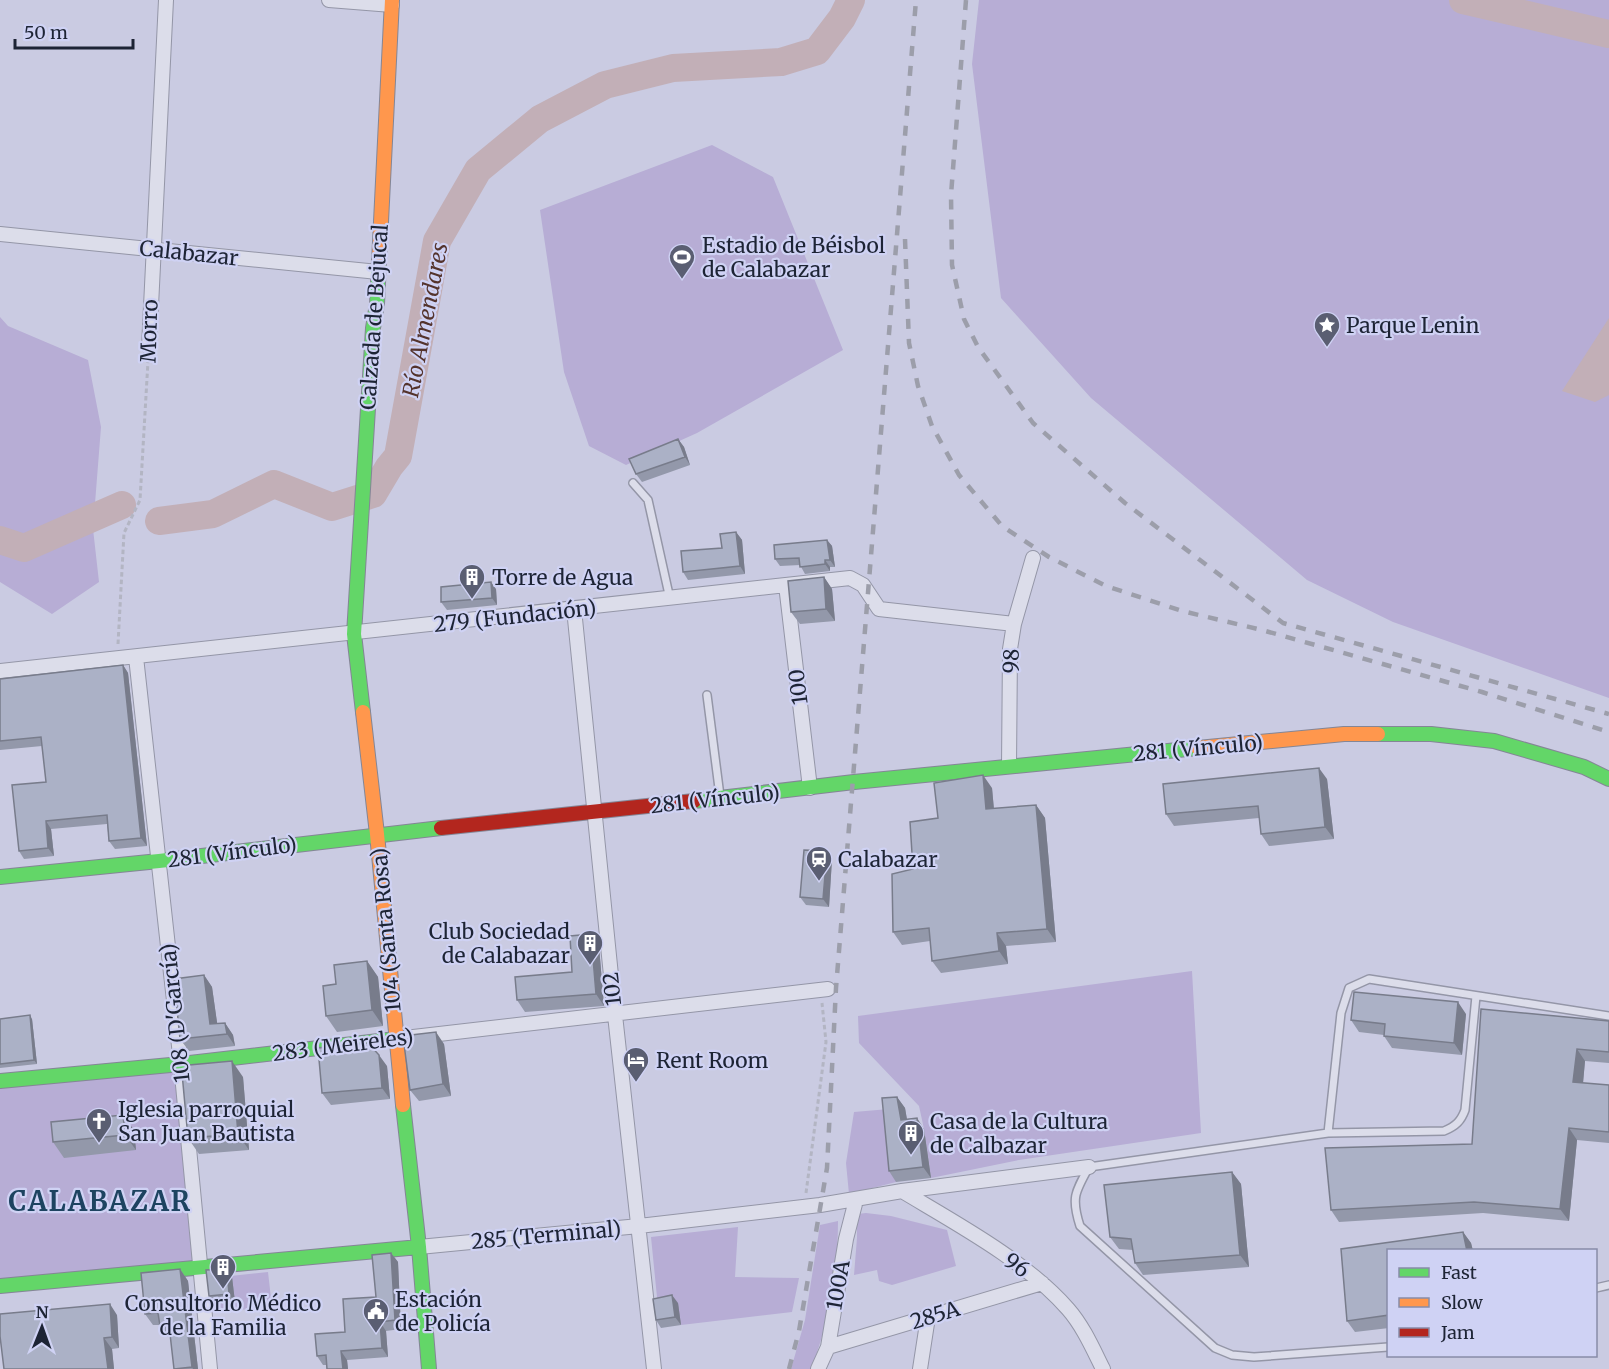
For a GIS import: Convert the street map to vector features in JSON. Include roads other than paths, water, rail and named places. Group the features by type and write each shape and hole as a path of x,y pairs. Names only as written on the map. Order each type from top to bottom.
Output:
{"main road":[{"name":"Calzada de Bejucal","path":"354,634 378,272 392,3"},
{"name":"104 (Santa Rosa)","path":"354,634 377,834 396,1039 419,1247 429,1369"},
{"name":"281 (Vínculo)","path":"0,877 159,861 377,834 594,813 854,782 1344,734 1431,734 1494,741 1584,767 1609,779"},
{"name":"283 (Meireles)","path":"0,1081 181,1064 396,1039"},
{"name":"285 (Terminal)","path":"0,1286 419,1247"}],"street":[{"name":"Morro","path":"149,347 166,0"},
{"path":"329,0 392,3"},
{"name":"Calabazar","path":"0,234 378,272"},
{"name":"98","path":"1009,766 1010,649 1014,624 1033,558"},
{"name":"279 (Fundación)","path":"0,671 850,578 863,585 879,609 1014,624"},
{"name":"100","path":"786,585 810,788"},
{"name":"102","path":"574,609 654,1369"},
{"name":"108 (D'García)","path":"136,657 181,1064 210,1369"},
{"name":"283 (Meireles)","path":"396,1039 824,989"},
{"name":"285 (Terminal)","path":"419,1247 639,1226 804,1207 902,1191 1089,1167"},
{"name":"96","path":"902,1191 991,1246 1042,1283 1069,1310 1103,1369"},
{"name":"100A","path":"818,1369 828,1347 846,1239 856,1200"},
{"name":"285A","path":"828,1347 1042,1283"},
{"path":"920,1369 928,1317"}],"lane":[{"path":"633,483 648,500 670,599"},
{"path":"707,695 721,797"},
{"path":"1328,1133 1341,1013 1349,988 1369,979 1609,1016"},
{"path":"1387,1347 1254,1357 1232,1355 1215,1348 1080,1226 1074,1208 1077,1188 1089,1167 1328,1133 1444,1131 1462,1119 1465,1110 1476,996"}],"waterway":[{"name":"Río Almendares","path":"159,521 213,514 274,484 332,507 373,494 398,456 437,241 478,170 540,119 605,85 673,68 781,62 817,51 842,18 851,0"},
{"path":"1463,0 1609,34"},
{"name":"Río Almendares","path":"0,540 24,548 122,505"}],"railway":[{"path":"789,1369 799,1331 827,1168 836,988 916,0"},
{"path":"966,0 951,195 952,265 964,319 978,347 1033,423 1125,503 1283,623 1609,714"},
{"path":"905,239 909,343 918,386 932,426 959,475 1002,526 1049,557 1106,586 1182,611 1262,630 1482,692 1609,732"}],"place":[{"name":"Estadio de Béisbol de Calabazar","path":"682,280"},
{"name":"Parque Lenin","path":"1327,348"},
{"name":"Torre de Agua","path":"472,600"},
{"name":"Calabazar","path":"819,882"},
{"name":"Club Sociedad de Calabazar","path":"590,966"},
{"name":"Rent Room","path":"636,1083"},
{"name":"Iglesia parroquial San Juan Bautista","path":"99,1144"},
{"name":"Casa de la Cultura de Calbazar","path":"911,1156"},
{"name":"Consultorio Médico de la Familia","path":"223,1290"},
{"name":"Estación de Policía","path":"376,1334"}],"district":[{"name":"CALABAZAR","path":"100,1201"}]}
